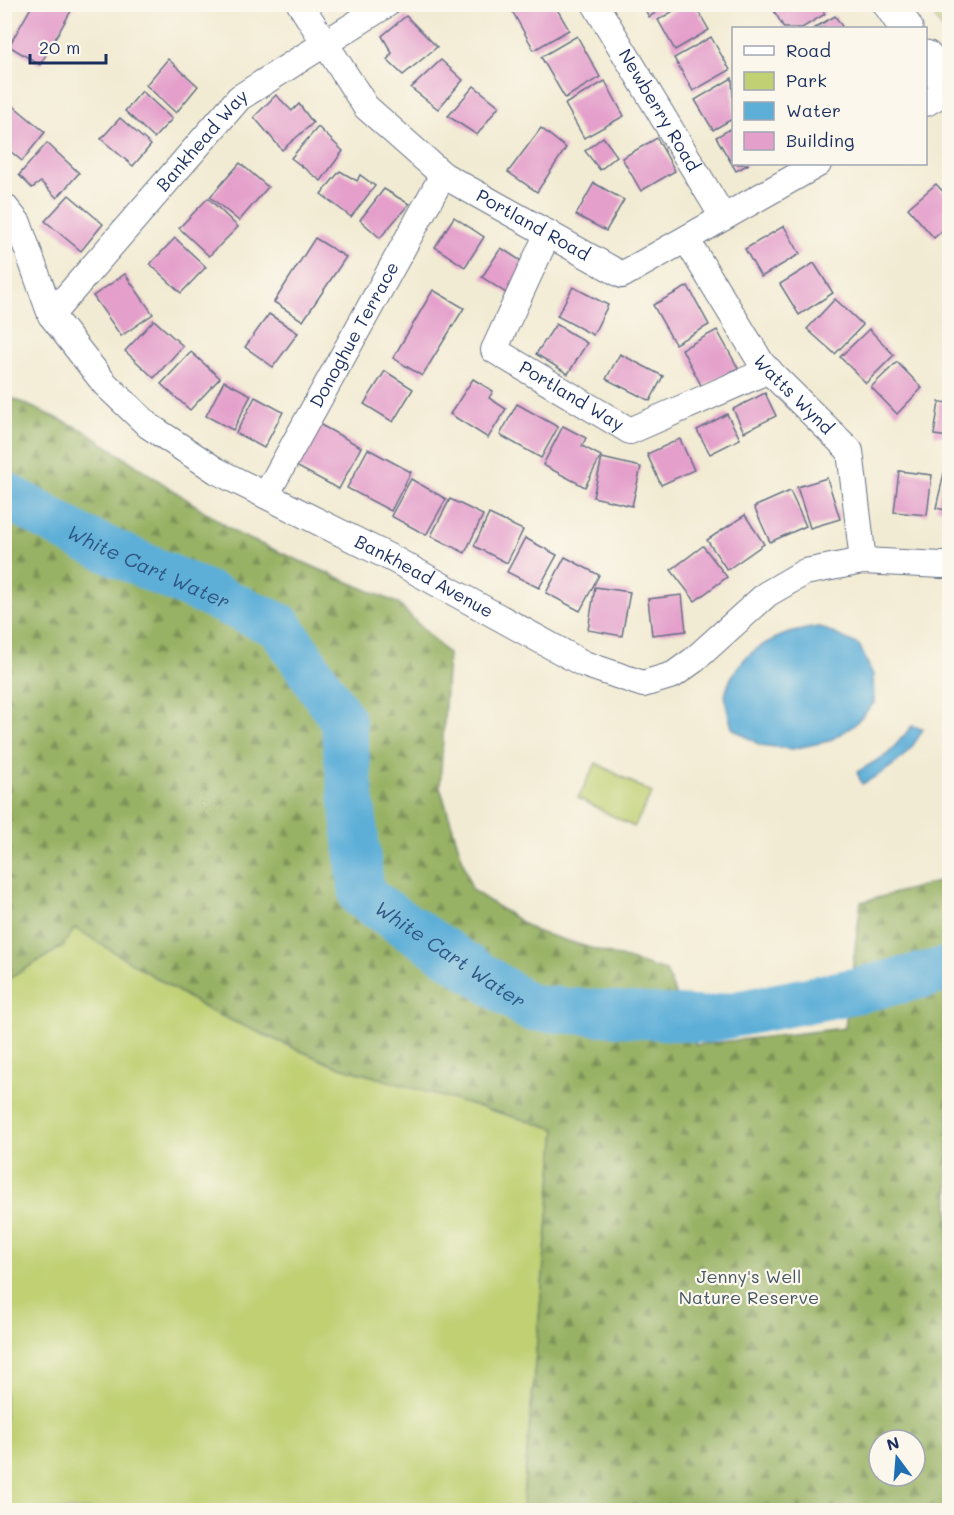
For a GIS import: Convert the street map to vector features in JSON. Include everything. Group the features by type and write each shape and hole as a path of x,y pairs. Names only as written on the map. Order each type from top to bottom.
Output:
{"street":[{"name":"Portland Road","path":"300,4 366,107 443,175 622,275 816,165"},
{"name":"Bankhead Way","path":"51,315 239,98 387,4"},
{"name":"Newberry Road","path":"596,4 723,217"},
{"path":"890,4 905,27"},
{"path":"927,58 950,89 927,102"},
{"name":"Donoghue Terrace","path":"266,495 443,175"},
{"name":"Bankhead Avenue","path":"4,206 18,223 51,315 105,384 149,426 217,471 395,560 584,664 643,684 673,675 694,660 767,594 805,572 863,561 942,565"},
{"name":"Portland Way","path":"548,233 494,350 630,431 769,370"},
{"name":"Watts Wynd","path":"686,239 762,364 850,451 863,561"}],"green space":[{"path":"927,5 949,5 949,40"},
{"name":"Jenny's Well Nature Reserve","path":"5,395 83,430 240,535 397,603 448,654 440,787 472,890 535,931 666,971 696,1045 845,1028 861,902 949,879 949,1510 522,1510 556,1129 333,1065 210,1011 75,928 62,947 5,981"},
{"path":"596,763 652,793 634,827 578,798"},
{"path":"75,927 210,1011 333,1065 556,1129 522,1510 5,1510 4,981 62,947"}],"water":[{"path":"820,627 859,645 873,675 874,703 853,726 829,741 792,749 760,745 732,728 725,696 732,677 740,665 762,645 776,638"},
{"path":"912,726 923,729 905,755 889,768 862,784 857,772 888,754"}],"building":[{"path":"33,4 75,4 40,65 9,46"},
{"path":"518,4 554,4 569,30 534,50 511,9"},
{"path":"642,4 670,4 649,17"},
{"path":"685,4 694,4 709,30 675,50 658,20"},
{"path":"770,4 819,4 825,14 804,27 783,27"},
{"path":"406,16 437,47 403,75 387,60 392,53 382,36"},
{"path":"835,16 842,27 816,27"},
{"path":"577,36 600,77 565,98 541,57"},
{"path":"711,37 730,70 693,91 674,58"},
{"path":"168,59 198,86 176,113 146,85"},
{"path":"441,60 463,80 438,109 411,88"},
{"path":"732,78 732,119 713,130 695,100"},
{"path":"605,81 624,116 584,138 565,104"},
{"path":"474,86 499,106 477,135 448,116"},
{"path":"142,91 172,119 154,138 125,111"},
{"path":"276,95 292,111 299,104 313,123 282,150 254,117"},
{"path":"11,104 45,132 22,161 4,146 4,111"},
{"path":"120,118 151,145 133,166 101,139"},
{"path":"318,127 343,151 321,181 291,158"},
{"path":"541,128 566,148 537,192 508,172"},
{"path":"732,128 732,164 716,137"},
{"path":"603,137 617,156 600,170 585,151"},
{"path":"657,138 675,171 641,191 622,158"},
{"path":"47,143 79,173 57,198 41,182 32,188 19,175"},
{"path":"240,163 268,187 239,221 210,197"},
{"path":"732,165 747,165 736,171"},
{"path":"340,171 357,181 360,175 375,186 351,217 321,194"},
{"path":"594,183 624,200 606,231 576,215"},
{"path":"936,184 950,199 950,224 934,238 908,208"},
{"path":"384,189 409,204 380,238 360,220"},
{"path":"69,195 103,224 81,251 45,221"},
{"path":"208,198 238,227 209,256 179,228"},
{"path":"454,217 484,237 465,267 435,247"},
{"path":"784,226 800,254 761,277 745,249"},
{"path":"175,238 206,267 181,293 150,264"},
{"path":"315,238 346,257 303,321 274,302"},
{"path":"501,248 532,268 512,297 482,277"},
{"path":"814,263 833,293 799,315 780,284"},
{"path":"125,274 153,314 121,336 93,296"},
{"path":"688,286 709,325 675,344 653,305"},
{"path":"573,287 608,305 593,335 557,316"},
{"path":"433,290 464,308 422,376 393,358"},
{"path":"835,299 863,325 835,354 807,329"},
{"path":"269,314 298,333 273,367 245,347"},
{"path":"154,320 183,346 154,378 125,351"},
{"path":"556,324 587,343 568,374 536,354"},
{"path":"869,329 894,355 866,383 840,357"},
{"path":"717,330 738,368 702,387 682,349"},
{"path":"191,352 220,378 190,410 161,384"},
{"path":"620,354 663,376 650,401 606,379"},
{"path":"897,362 922,388 897,414 871,387"},
{"path":"385,371 413,389 393,422 364,404"},
{"path":"473,379 493,391 489,398 506,409 488,438 450,414"},
{"path":"224,381 251,395 233,430 206,416"},
{"path":"765,393 776,416 744,432 733,409"},
{"path":"255,397 283,412 264,448 236,433"},
{"path":"939,402 950,403 950,437 934,435"},
{"path":"517,404 558,427 541,458 500,435"},
{"path":"727,414 740,439 710,454 697,430"},
{"path":"319,424 361,447 339,489 296,466"},
{"path":"563,426 586,438 582,446 601,456 585,487 543,465"},
{"path":"680,439 694,470 661,485 647,454"},
{"path":"368,449 411,472 391,511 347,488"},
{"path":"602,458 641,467 632,506 593,497"},
{"path":"899,471 932,475 927,515 894,512"},
{"path":"944,473 950,475 950,511 936,508"},
{"path":"827,478 840,519 810,528 797,487"},
{"path":"411,479 446,499 426,535 391,516"},
{"path":"790,491 806,526 770,542 754,507"},
{"path":"450,499 483,515 465,553 431,536"},
{"path":"489,514 523,530 507,563 474,546"},
{"path":"745,515 764,544 727,570 707,540"},
{"path":"525,538 557,555 539,588 507,572"},
{"path":"703,546 727,577 695,601 671,570"},
{"path":"565,557 599,575 580,611 546,593"},
{"path":"595,587 630,592 622,636 588,630"},
{"path":"682,595 686,631 652,635 648,599"}],"waterway":[{"name":"White Cart Water","path":"4,494 84,539 280,626 343,721 362,896 530,1008 706,1020 859,990 950,969"}]}
